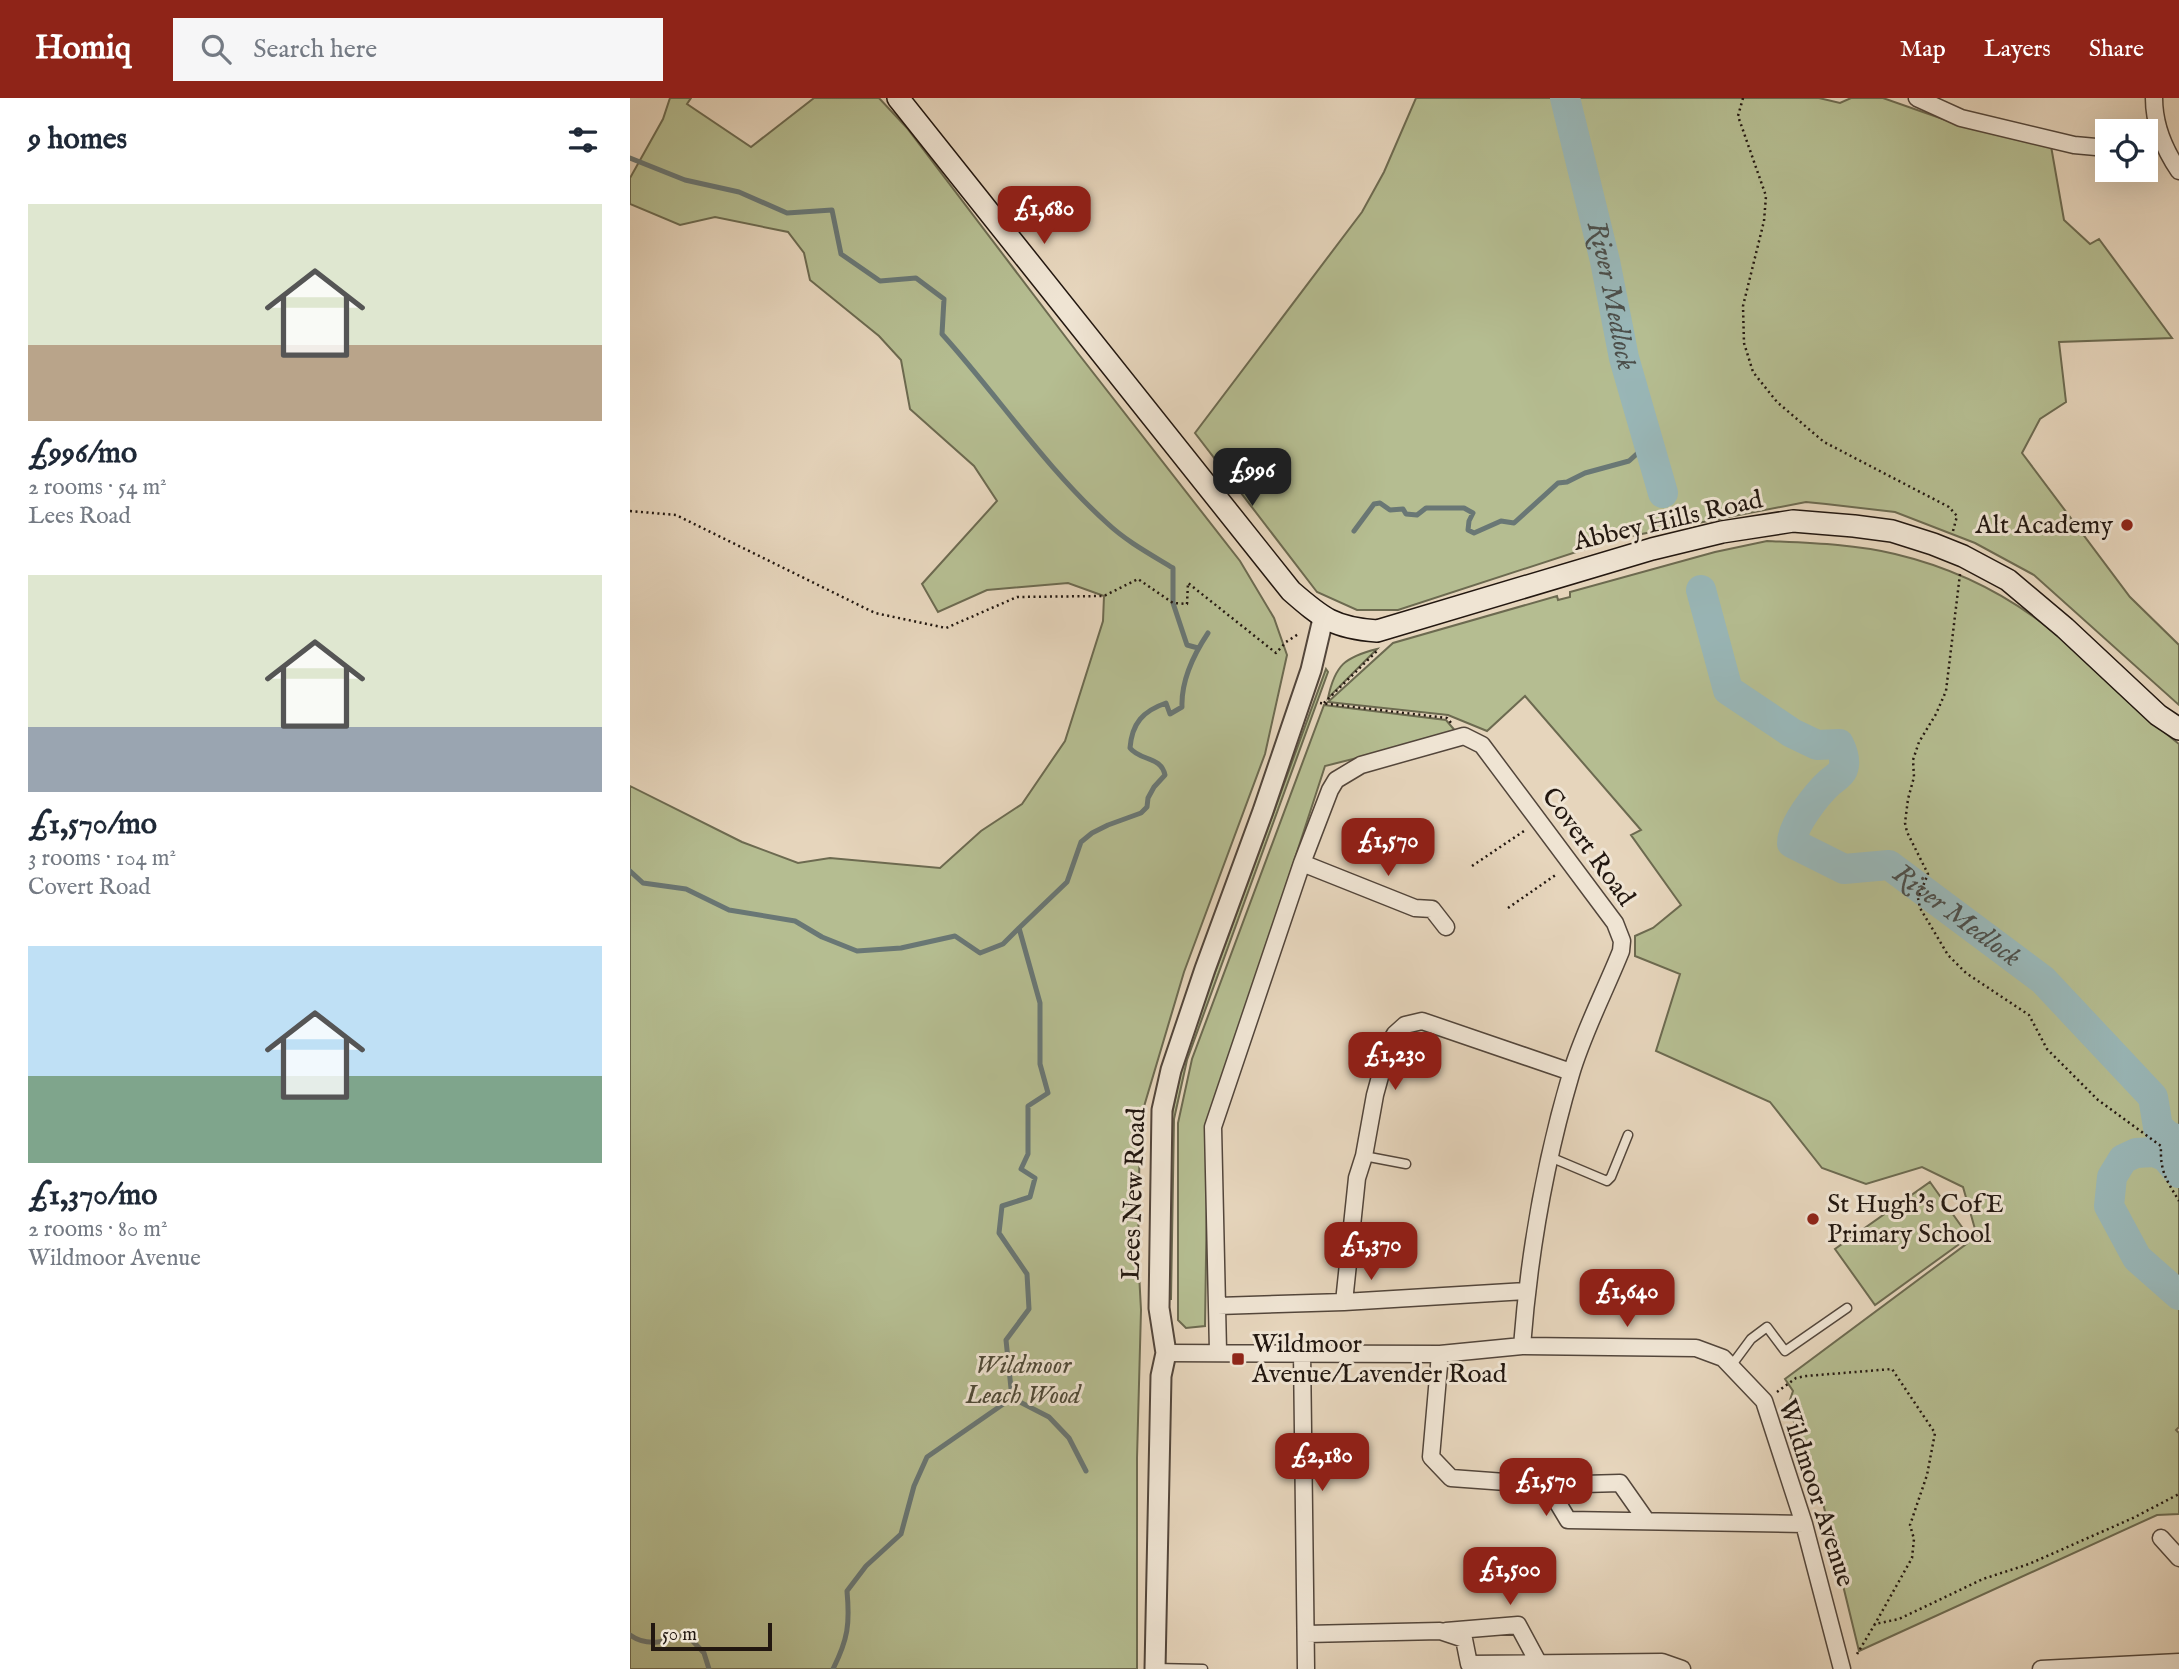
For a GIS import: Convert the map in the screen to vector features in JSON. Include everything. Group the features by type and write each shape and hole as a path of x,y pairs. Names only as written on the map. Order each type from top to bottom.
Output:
{"main road":[{"path":"898,98 1291,592 1323,619"},
{"name":"Abbey Hills Road","path":"1323,619 1356,630 1377,631 1652,549 1722,532 1793,521 1892,531 1954,552 2008,580 2065,628 2158,715 2179,729"}],"street":[{"path":"1917,98 1961,118 2074,145 2095,147"},
{"path":"2154,98 2154,119"},
{"path":"2158,145 2179,171"},
{"name":"Lees New Road","path":"1155,1668 1161,1376 1166,1353 1159,1308 1162,1110 1171,1070 1205,969 1311,670 1323,619"},
{"path":"1218,1351 1213,1127 1302,863 1330,790 1336,780 1361,765 1464,736"},
{"name":"Covert Road","path":"1464,736 1482,745 1615,923 1622,941 1622,951 1571,1072 1550,1157 1526,1291 1522,1346"},
{"path":"1302,863 1415,908 1432,909 1446,927"},
{"path":"1344,1302 1357,1178 1364,1156 1375,1095 1389,1044 1395,1034 1405,1025 1422,1021 1571,1072"},
{"path":"1218,1306 1344,1302 1526,1291"},
{"name":"Wildmoor Avenue","path":"1166,1353 1440,1353 1522,1346 1696,1348 1723,1358 1764,1401 1804,1524 1842,1669"},
{"path":"1301,1352 1306,1669"},
{"path":"1440,1353 1431,1457 1451,1478 1547,1485 1620,1483 1646,1520"},
{"path":"1547,1485 1568,1520 1804,1524"},
{"path":"2161,1538 2179,1558"},
{"path":"1306,1634 1440,1632 1518,1625 1539,1664"},
{"path":"1440,1632 1464,1639 1469,1664 1662,1662 1682,1669"},
{"path":"2041,1669 2179,1662"}],"lane":[{"path":"1550,1157 1607,1181 1628,1136"},
{"path":"1364,1156 1406,1164"},
{"path":"1731,1366 1751,1339 1767,1327 1786,1351 1847,1308"},
{"path":"1155,1668 1203,1669"}],"path":[{"path":"1743,98 1738,116 1766,196 1765,221 1743,306 1744,343 1753,372 1777,402 1824,442 1949,508 1957,516 1947,691 1919,742 1913,760 1914,777 1905,823 1928,874 1918,898 1920,908 1948,955 1966,973 2029,1015 2048,1049 2076,1080 2098,1100 2161,1146 2160,1163 2163,1175 2179,1201"},
{"path":"630,511 677,516 875,613 946,628 1017,597 1104,596 1138,579 1173,603 1180,604 1187,604 1188,583 1276,653 1286,642 1323,619"},
{"path":"1382,647 1322,703 1447,718 1464,736"},
{"path":"1472,866 1538,820"},
{"path":"1508,908 1571,864"},
{"path":"1764,1401 1796,1378 1892,1369 1935,1433 1927,1475 1910,1525 1914,1539 1912,1558 1857,1654"},
{"path":"1875,1624 1899,1619 1983,1579 2029,1564 2133,1518 2179,1494"}],"green space":[{"name":"Wildmoor Leach Wood","path":"670,98 691,98 687,104 751,147 814,98 879,98 907,128 1240,561 1274,618 1287,655 1265,754 1184,972 1140,1120 1137,1669 630,1669 630,786 742,842 798,863 830,858 940,868 981,831 1022,804 1065,741 1103,621 1104,596 1068,583 987,590 938,612 922,584 997,501 974,466 910,409 901,360 879,336 810,280 804,253 788,232 715,217 680,225 630,204 630,178 663,119"},
{"path":"1416,98 1819,98 1840,103 1851,98 1883,98 1960,125 2051,146 2064,220 2090,244 2099,239 2172,338 2059,342 2066,402 2040,419 2022,453 2130,597 2179,645 2179,705 2034,575 1975,543 1895,512 1806,502 1616,539 1398,610 1357,610 1317,592 1195,433 1362,212 1384,172"},
{"path":"1767,541 1831,544 1879,551 1938,567 1980,585 2019,607 2056,634 2179,744 2179,1427 2176,1430 2179,1433 2179,1514 2157,1515 1859,1651 1822,1499 1788,1406 1793,1391 1785,1379 1977,1236 1963,1187 1922,1167 1866,1184 1822,1168 1770,1102 1656,1051 1680,974 1635,956 1635,936 1653,928 1681,905 1631,835 1641,830 1525,696 1487,731 1448,715 1328,702 1393,643 1557,596 1558,600 1570,597 1570,592 1715,552"},
{"path":"1377,649 1328,698 1334,678 1343,664 1357,655"},
{"path":"1326,669 1328,672 1187,1060 1174,1119 1171,1299 1168,1299 1171,1119 1183,1060"},
{"path":"1324,705 1446,720 1457,733 1325,766 1208,1126 1205,1326 1186,1328 1178,1320 1178,1123 1192,1059"},
{"path":"1930,1182 1969,1237 1875,1305 1835,1249"}],"waterway":[{"name":"River Medlock","path":"1565,98 1605,261 1624,358 1663,493"},
{"path":"630,158 685,180 739,192 787,213 832,210 841,254 880,281 916,278 944,299 942,334 1042,455 1114,530 1173,568 1173,603 1187,645 1198,648"},
{"path":"1354,531 1374,504 1380,503 1390,510 1403,509 1406,514 1417,515 1426,508 1464,508 1473,513 1468,530 1474,533 1501,521 1514,523 1558,483 1629,461 1640,451 1638,442 1646,433"},
{"name":"River Medlock","path":"1701,590 1728,690 1792,733 1817,745 1839,744 1842,751 1842,771 1806,810 1796,828 1792,843 1844,869 1889,865 2043,980 2153,1097 2158,1127 2168,1136 2179,1140"},
{"path":"833,1669 847,1631 847,1591 866,1566 901,1534 914,1486 927,1457 1012,1398 1006,1340 1029,1309 1027,1274 999,1233 1002,1206 1030,1197 1035,1178 1021,1169 1028,1154 1028,1106 1048,1093 1040,1064 1040,1003 1019,928 1067,882 1081,842 1092,833 1141,813 1147,807 1154,787 1165,775 1159,765 1130,748 1133,732 1140,719 1158,706 1166,703 1170,714 1182,707 1189,668 1208,633"},
{"path":"630,871 643,883 686,889 729,910 795,921 822,937 857,951 901,948 955,936 980,953 1003,944 1019,928"},
{"name":"River Medlock","path":"2179,1173 2166,1157 2154,1152 2136,1153 2123,1159 2112,1177 2109,1206 2137,1258 2179,1295"},
{"path":"1012,1398 1049,1417 1069,1438 1086,1471"},
{"path":"630,1635 651,1642 665,1641 686,1634 704,1653 709,1669"}],"place":[{"name":"Alt Academy","path":"2127,525"},
{"name":"St Hugh's CofE Primary School","path":"1813,1219"},
{"name":"Wildmoor Avenue/Lavender Road","path":"1238,1359"}]}
